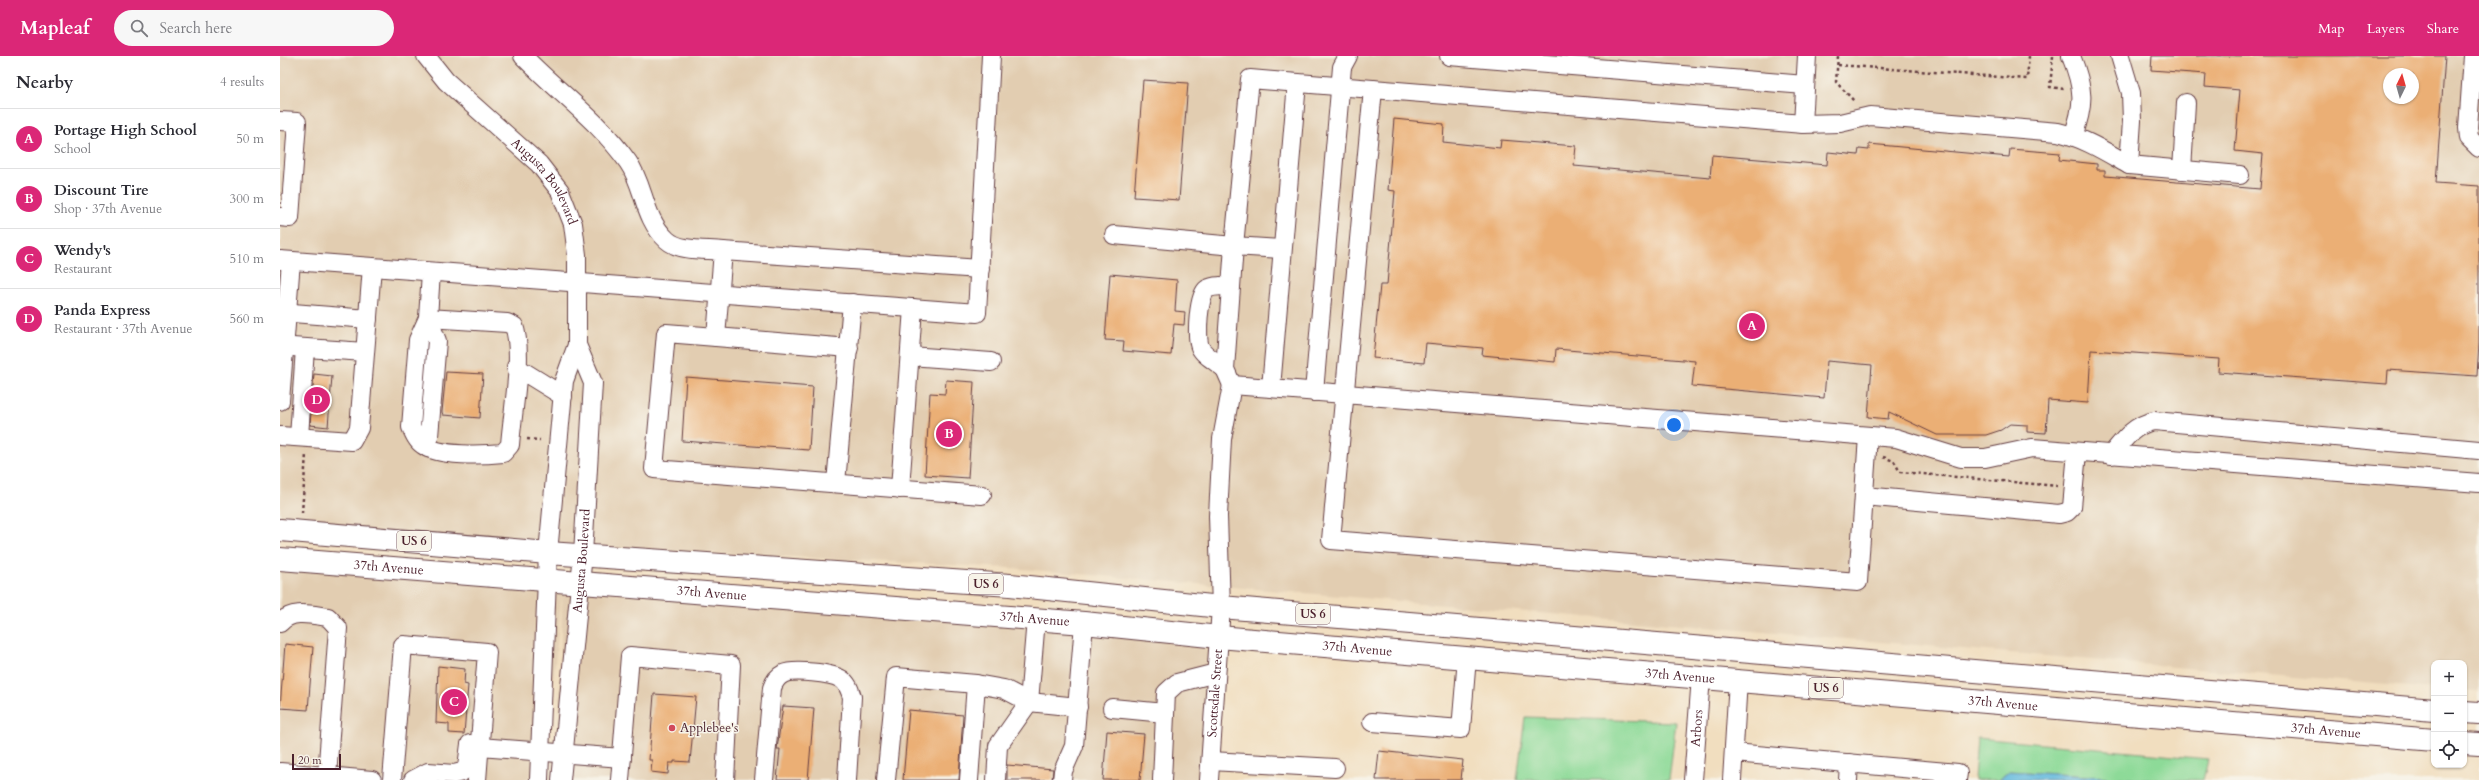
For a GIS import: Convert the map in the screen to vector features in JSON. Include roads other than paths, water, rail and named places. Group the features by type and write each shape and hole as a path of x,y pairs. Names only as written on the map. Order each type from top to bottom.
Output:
{"main road":[{"name":"37th Avenue","path":"280,530 548,552 1010,585 1221,607 2431,710"},
{"name":"37th Avenue","path":"280,559 547,579 1084,623 1219,637 2431,740"},
{"path":"2467,712 2479,713"},
{"path":"2467,743 2479,744"}],"street":[{"name":"Augusta Boulevard","path":"426,56 446,80 539,164 560,191 573,224 577,255 577,345 564,381 548,552 540,780"},
{"path":"523,56 596,123 629,163 653,223 668,241 684,247 723,251 980,269"},
{"path":"280,401 284,346 286,261 977,313 991,56"},
{"path":"1314,392 1340,86 1342,67 1348,56"},
{"path":"1449,56 1805,85"},
{"path":"1803,124 1807,56"},
{"path":"2071,56 2082,91 2081,115 2073,136"},
{"path":"2120,56 2131,93 2132,121 2129,165"},
{"path":"2473,56 2468,128 2469,138 2479,148"},
{"name":"Scottsdale Street","path":"1209,780 1221,607 1218,516 1222,439 1229,377 1231,287 1234,246 1250,79 1296,83"},
{"path":"1271,388 1296,83 1803,124 1840,123 1870,116 2058,132 2073,136 2129,165 2240,175"},
{"path":"1373,89 1343,394 1331,540 1858,582 1868,436"},
{"path":"2182,170 2186,103"},
{"path":"280,121 297,122 290,218 280,217"},
{"path":"1114,234 1282,250"},
{"path":"716,337 723,251"},
{"path":"280,436 352,441 359,428 372,267"},
{"path":"428,318 507,323 514,326 517,334 516,368 510,445 503,453 480,456 428,448 416,437 411,427 418,340 428,318 431,272"},
{"path":"1231,287 1217,286 1206,290 1201,297 1197,340 1200,349 1229,377 1271,388 1868,436 1903,440 1961,458 1997,456 2026,448 2479,484"},
{"path":"836,483 852,303"},
{"path":"900,489 913,308"},
{"path":"284,312 368,319"},
{"path":"849,348 666,333 654,469 982,495"},
{"name":"Augusta Boulevard","path":"561,780 583,554 593,383 577,345"},
{"path":"284,346 365,352"},
{"path":"303,438 305,348"},
{"path":"910,356 991,362"},
{"path":"516,368 563,396"},
{"path":"2111,455 2130,432 2143,423 2154,421 2479,450"},
{"path":"1864,496 2059,514 2066,512 2072,506 2077,452"},
{"path":"280,623 292,614 310,614 328,617 338,628 327,776"},
{"path":"996,780 998,746 1029,702 1036,619"},
{"path":"1062,780 1063,771 1074,746 1084,623"},
{"path":"392,780 403,644 487,652 477,780"},
{"path":"620,780 630,656 731,665 725,780"},
{"path":"1372,722 1461,729 1467,658"},
{"path":"764,780 772,688 776,680 783,674 793,672 832,676 842,679 849,687 852,698 847,780"},
{"path":"1162,780 1166,693 1177,683 1216,673"},
{"path":"413,780 428,772 454,774 462,772 467,766 475,697 485,675"},
{"path":"886,780 896,677 976,684 1004,689 1029,702 1078,707"},
{"name":"Arbors","path":"1693,780 1701,677"},
{"path":"1732,780 1738,680"},
{"path":"771,780 778,694 782,687 788,683 796,682 833,688 842,701 842,719 850,738"},
{"path":"969,780 976,684"},
{"path":"1112,708 1165,713"},
{"path":"480,747 622,758"},
{"path":"1734,752 1848,771 1958,773 1957,780"},
{"path":"1211,761 1335,768"},
{"path":"280,772 372,780"}],"water":[{"path":"2009,771 2149,780 1999,780"}],"place":[{"name":"Portage High School","path":"1752,326"},
{"name":"Panda Express","path":"317,400"},
{"name":"Discount Tire","path":"949,434"},
{"name":"Wendy's","path":"454,702"},
{"name":"Applebee's","path":"672,728"}]}
